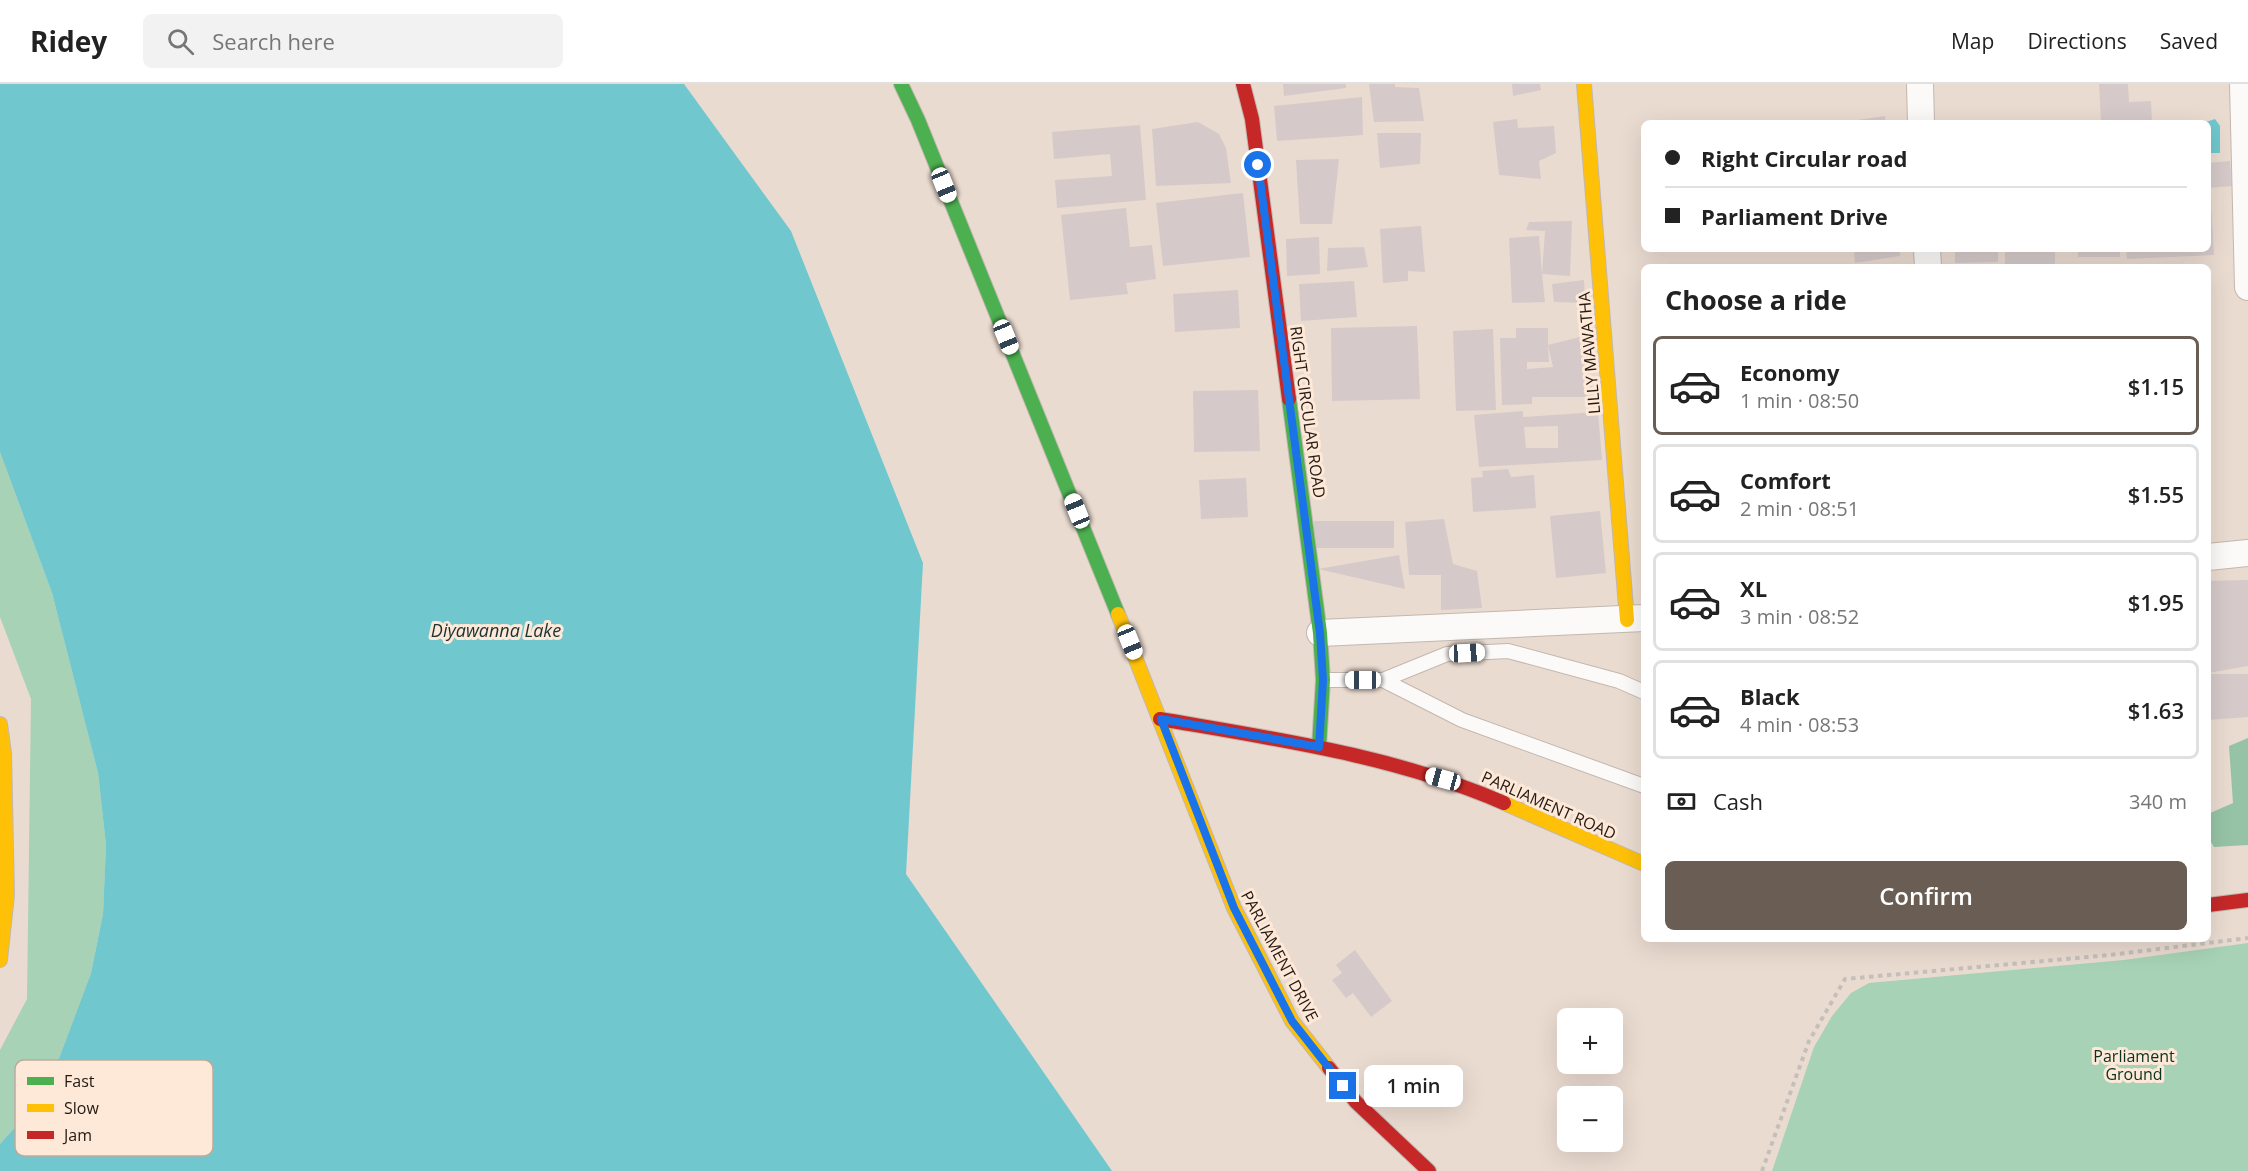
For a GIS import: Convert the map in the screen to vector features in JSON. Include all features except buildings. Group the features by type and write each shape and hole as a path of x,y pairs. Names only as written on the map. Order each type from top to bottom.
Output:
{"main road":[{"path":"901,84 918,120 1161,719"},
{"name":"RIGHT CIRCULAR ROAD","path":"1244,84 1254,131 1320,633 1323,680 1319,747"},
{"name":"LILLY MAWATHA","path":"1584,84 1635,619"},
{"name":"PARLIAMENT ROAD","path":"1161,719 1319,747 1461,784 1641,863"},
{"name":"PARLIAMENT DRIVE","path":"1161,719 1234,908 1292,1021 1356,1102 1429,1171"},
{"path":"0,724 4,753 3,843 7,895 0,960"},
{"path":"2211,905 2248,900"}],"street":[{"path":"1920,84 1921,120"},
{"path":"2243,84 2248,287"},
{"path":"2211,557 2248,553"},
{"path":"1320,633 1635,619"}],"lane":[{"path":"1323,680 1383,680 1447,654 1508,651 1619,681 1641,691"},
{"path":"1383,680 1462,720 1641,785"}],"path":[{"path":"1762,1171 1809,1041 1845,980 2110,956 2248,938"}],"green space":[{"path":"0,452 52,593 98,773 106,845 103,914 91,973 58,1060 15,1060 15,1127 0,1144 0,1050 27,999 31,699 0,617"},
{"path":"2248,738 2248,845 2214,847 2211,842 2211,813 2233,803 2229,746"},
{"name":"Parliament Ground","path":"2248,943 2248,1171 1772,1171 1814,1047 1832,1016 1851,993 1869,983 2124,960"}],"water":[{"name":"Diyawanna Lake","path":"0,84 684,84 791,231 923,563 906,874 1112,1171 0,1171 0,1144 15,1127 15,1156 213,1156 213,1060 58,1060 91,973 103,914 106,845 98,773 52,593 0,452"},
{"path":"2215,119 2220,126 2220,153 2211,153 2211,120"}],"traffic: fast":[{"path":"901,84 918,120 1118,614"},
{"path":"1289,399 1320,633 1323,680 1319,747"}],"traffic: slow":[{"path":"1584,84 1627,620"},
{"path":"1118,614 1234,908 1292,1021 1329,1068"},
{"path":"0,724 4,753 7,895 0,960"},
{"path":"1504,803 1641,863"}],"traffic: jam":[{"path":"1243,84 1252,119 1289,399"},
{"path":"1160,719 1291,742 1378,761 1421,773 1504,803"},
{"path":"2211,905 2248,900"},
{"path":"1329,1068 1356,1102 1429,1171"}],"route":[{"path":"1258,165 1320,633 1323,680 1319,747 1161,719 1234,908 1292,1021 1343,1086"}]}
